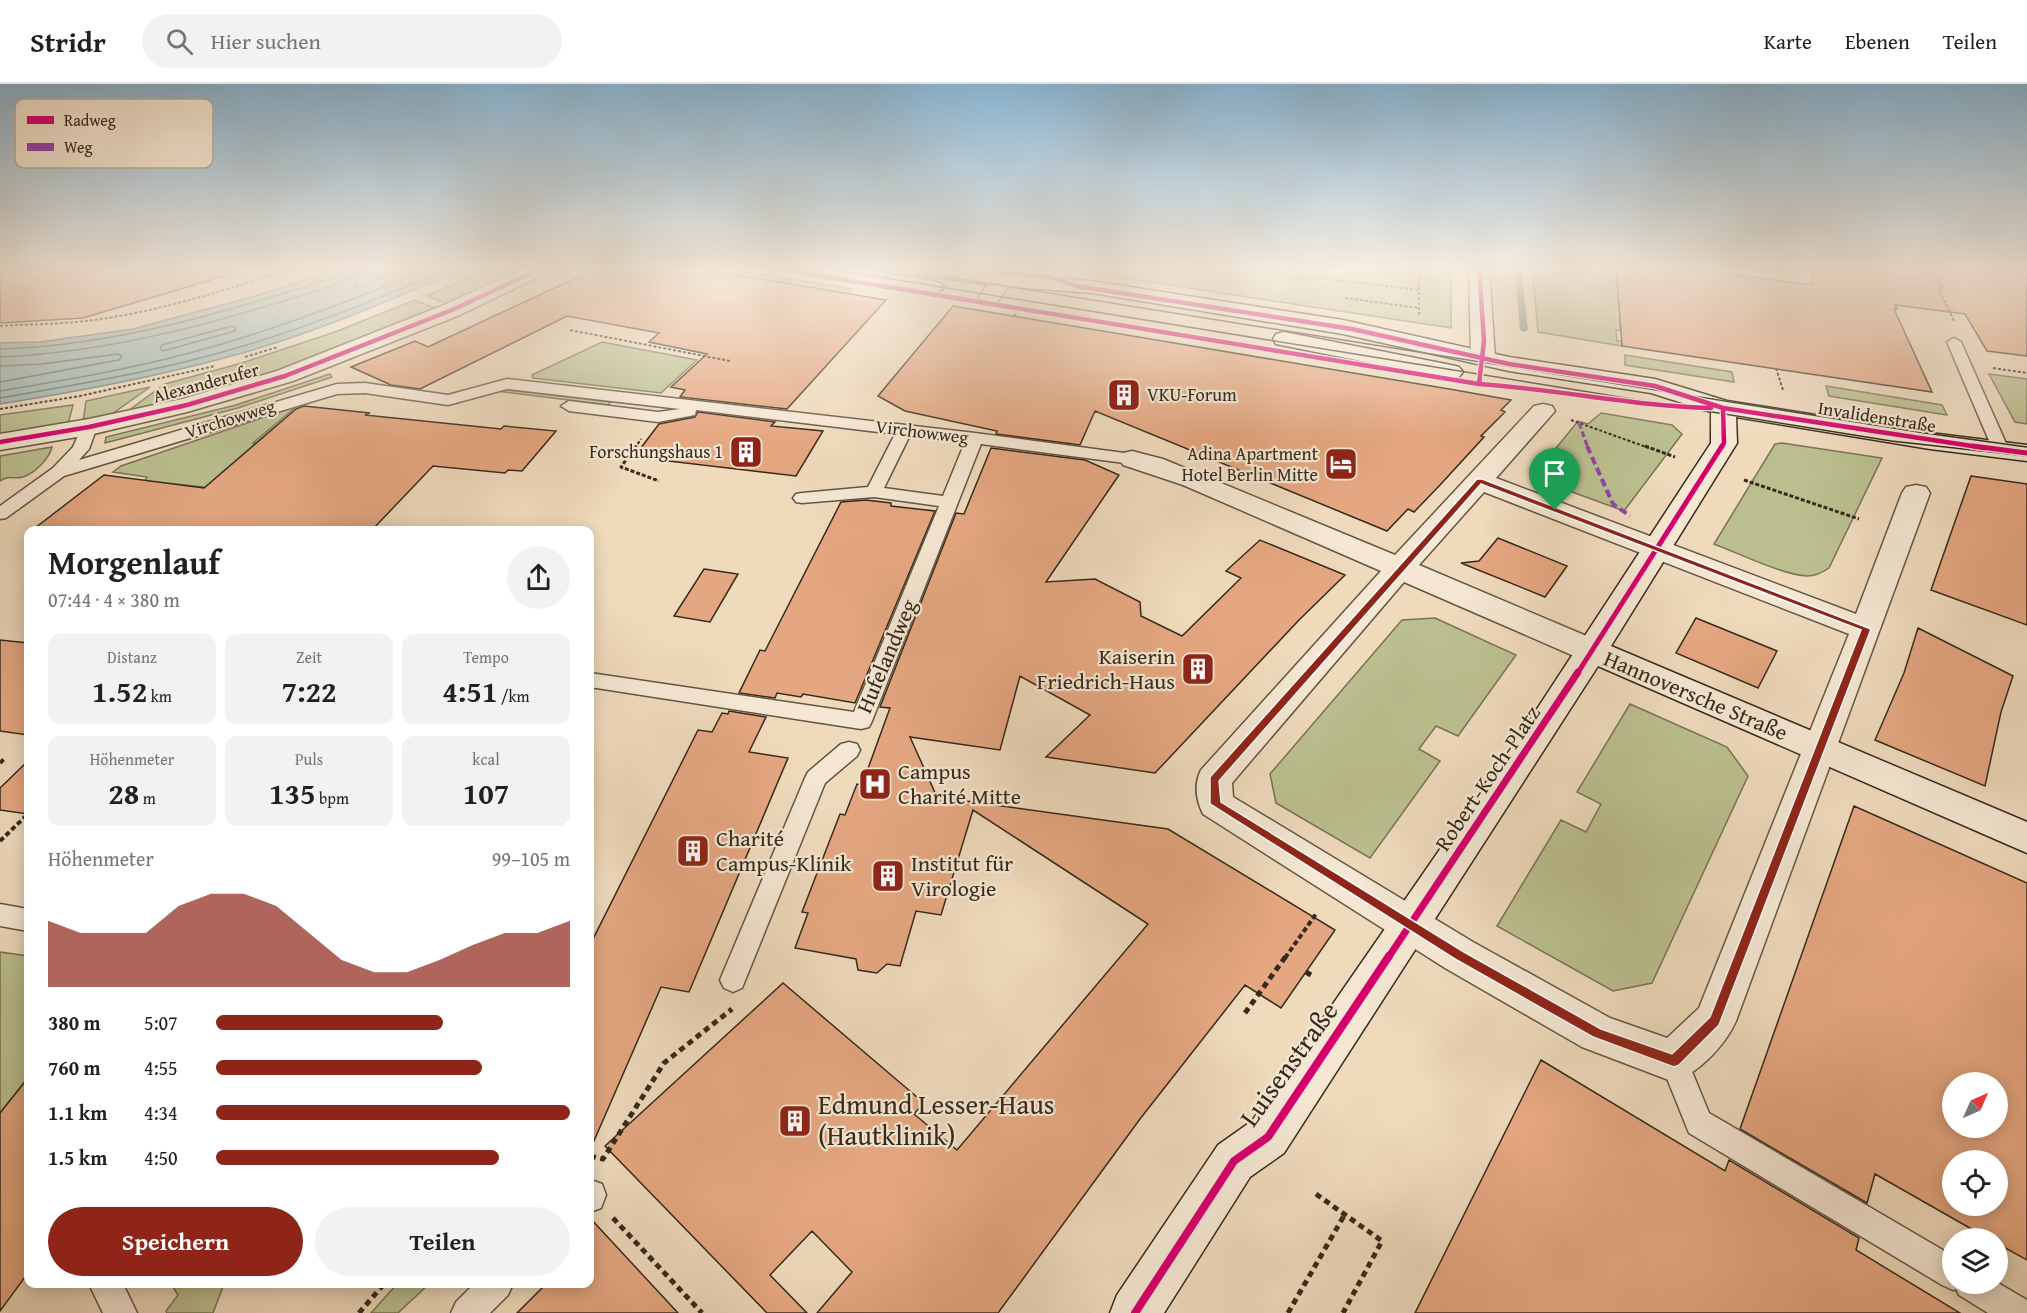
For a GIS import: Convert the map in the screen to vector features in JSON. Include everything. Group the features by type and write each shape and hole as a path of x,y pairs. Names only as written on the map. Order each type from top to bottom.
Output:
{"street":[{"name":"Alexanderufer","path":"0,442 89,427 187,405 285,376 416,324"},
{"name":"Invalidenstraße","path":"1192,324 1482,368 1657,406 1723,408 2027,453"},
{"path":"1481,324 1482,368"},
{"name":"Robert-Koch-Platz","path":"1411,923 1592,651 1724,443 1723,408"},
{"path":"1543,411 1400,568 1214,780 1216,804 1250,827 1411,923 1460,956 1597,1033 1674,1061 1715,1021 1916,493"},
{"name":"Hannoversche Straße","path":"1132,459 1192,479 2027,838"},
{"path":"1479,481 1866,629"},
{"name":"Luisenstraße","path":"1135,1313 1234,1161 1268,1137 1411,923"}],"lane":[{"path":"1954,342 2001,450"},
{"name":"Virchowweg","path":"0,514 58,472 337,389 365,388 448,400 507,384 975,438 1132,459"},
{"name":"Virchowweg","path":"476,393 658,417 712,408"},
{"path":"58,472 81,449 89,427"},
{"path":"874,492 905,430"},
{"name":"Hufelandweg","path":"594,681 861,721 975,438"},
{"path":"802,498 874,492 950,502"},
{"path":"733,980 816,778 849,750"},
{"path":"0,915 24,919"},
{"path":"1674,1061 1699,1123 1942,1267"},
{"path":"107,1288 121,1313"},
{"path":"467,1313 493,1288"},
{"path":"1987,1294 2018,1313"}],"path":[{"path":"3,325 23,324"},
{"path":"1954,342 1962,339 1955,324"},
{"path":"570,330 730,361"},
{"path":"235,360 286,344"},
{"path":"0,409 80,396 225,364"},
{"path":"1776,368 1784,393"},
{"path":"658,417 621,467 659,481"},
{"path":"1579,423 1675,457"},
{"path":"1744,480 1859,519"},
{"path":"0,758 4,759 0,763"},
{"path":"0,841 24,818"},
{"path":"1245,1013 1316,914"},
{"path":"594,1157 603,1159 664,1062 741,1003"},
{"path":"1316,1194 1382,1241 1343,1313"},
{"path":"594,1200 702,1313"},
{"path":"1288,1313 1344,1214"},
{"path":"359,1313 381,1288"}],"green space":[{"path":"354,324 403,324 305,363 187,399 125,413 165,384 242,363"},
{"path":"1427,324 1451,324 1451,328"},
{"path":"1537,324 1621,324 1621,330 1616,330 1617,341 1622,341 1622,346 1538,332"},
{"path":"602,342 697,360 661,393 533,378 532,375"},
{"path":"1625,355 1732,372 1734,382 1625,365"},
{"path":"330,374 332,377 238,408 105,443 106,437 236,405"},
{"path":"1989,374 2027,379 2027,424 2015,422"},
{"path":"1826,386 1942,405 1947,415 1829,396"},
{"path":"150,387 109,416 83,422 86,401"},
{"path":"504,388 611,401 608,405 497,391"},
{"path":"73,405 68,424 0,437 0,415"},
{"path":"297,406 253,443 264,445 233,490 145,481 147,477 113,472 121,466"},
{"path":"1601,413 1672,425 1682,434 1624,511 1556,486 1546,479 1539,469 1578,421 1588,424"},
{"path":"1782,443 1882,458 1829,568 1816,575 1797,575 1786,572 1714,544 1775,444"},
{"path":"52,447 45,461 32,472 23,477 0,481 0,456"},
{"path":"1435,618 1516,655 1458,736 1436,726 1419,749 1440,761 1370,858 1276,803 1270,774 1402,620"},
{"path":"1630,704 1727,747 1748,776 1652,983 1613,991 1497,926 1561,820 1586,832 1601,804 1577,792"},
{"path":"0,952 24,955 24,1083 0,1113"},
{"path":"174,1288 222,1288 213,1313 167,1313 166,1311 178,1295"},
{"path":"393,1288 425,1288 398,1313 371,1313"}],"water":[{"path":"150,324 327,324 255,349 196,365 140,378 0,404 0,343 40,342 133,329"}],"building":[{"path":"476,324 550,324 420,389 391,385 351,367 415,341 428,347"},
{"path":"612,324 864,324 787,409 680,397 685,390 671,387 707,354 649,342 659,333"},
{"path":"938,324 1063,324 1511,400 1501,410 1505,412 1481,436 1484,437 1440,485 1414,512 1408,509 1387,531 1095,411 1080,445 996,434 997,431 905,411 878,396"},
{"path":"1620,324 1901,324 1932,392 1622,346"},
{"path":"1971,324 2027,324 2027,356 1987,351"},
{"path":"304,406 370,413 365,415 501,429 504,426 556,431 522,471 508,470 505,473 433,466 376,526 38,526 104,475 204,488 296,409"},
{"name":"Forschungshaus 1","path":"698,412 775,422 771,426 823,431 796,476 634,457 659,424 695,417"},
{"path":"991,448 1085,460 1119,475 1046,582 1095,579 1140,602 1141,616 1182,636 1241,578 1226,571 1260,540 1345,575 1299,620 1155,773 1046,757 1090,715 1020,676 1000,750 910,737 937,797 1168,829 1335,930 1281,1008 1245,985 1140,1119 998,1313 817,1313 852,1272 812,1231 770,1275 807,1313 767,1313 605,1146 783,983 924,1103 914,1114 957,1150 1148,924 973,810 941,915 916,911 900,966 887,964 877,973 858,970 856,959 795,948 808,913 802,912 840,814 845,815 857,784 862,785 890,708 880,707 956,513 964,514"},
{"path":"1971,476 2027,484 2027,625 1931,590"},
{"path":"866,500 891,503 891,506 935,511 855,703 803,694 801,697 777,693 775,698 739,693 760,650 765,651 841,502"},
{"path":"1498,538 1567,566 1545,597 1461,563 1479,561"},
{"path":"704,569 738,574 710,622 674,616"},
{"path":"1696,618 1777,651 1758,688 1676,653"},
{"path":"1918,628 2013,676 2001,712 1985,786 1875,740 1904,673"},
{"path":"0,640 24,643 24,734 0,731"},
{"name":"Charité Campus-Klinik","path":"729,711 766,717 749,752 788,758 689,992 661,987 594,1141 594,937 698,730 712,732 722,713 728,714"},
{"path":"24,765 24,813 0,810 0,788"},
{"path":"1854,806 2027,883 2027,1260 2008,1250 2008,1228 1970,1228 1949,1216 2008,1216 2008,1150 1942,1150 1942,1212 1875,1174 1867,1203 1740,1129"},
{"path":"1541,1060 1725,1171 1729,1160 1859,1238 1856,1250 1960,1313 1415,1313"},
{"path":"24,1083 24,1278 0,1311 0,1113"},
{"path":"594,1222 678,1313 517,1313 542,1288 594,1288"}],"waterway":[{"path":"1523,324 1524,330"}],"tram line":[{"path":"1172,324 1891,441 2027,456"},
{"path":"1245,324 1925,433 2027,447"}],"marked path":[{"path":"1579,423 1583,439 1613,504 1630,516"}],"cycle path":[{"path":"0,442 89,427 187,405 285,376 416,324"},
{"path":"1116,324 1479,384 1530,387 1668,407 1711,408"},
{"path":"1322,324 1509,364 1655,386 1723,408 1930,441 2027,453"},
{"path":"1479,384 1484,341 1483,324"},
{"path":"1135,1313 1234,1161 1268,1137 1549,718 1724,443 1723,408"}],"place":[{"name":"VKU-Forum","path":"1124,395"},
{"name":"Forschungshaus 1","path":"746,452"},
{"name":"Adina Apartment Hotel Berlin Mitte","path":"1341,464"},
{"name":"Kaiserin Friedrich-Haus","path":"1198,669"},
{"name":"Campus Charité Mitte","path":"875,784"},
{"name":"Charité Campus-Klinik","path":"693,851"},
{"name":"Institut für Virologie","path":"888,876"},
{"name":"Edmund Lesser-Haus (Hautklinik)","path":"795,1121"}],"route":[{"path":"1479,481 1555,510 1866,629 1715,1021 1674,1061 1597,1033 1460,956 1411,923 1250,827 1216,804 1214,780 1479,481"}]}
